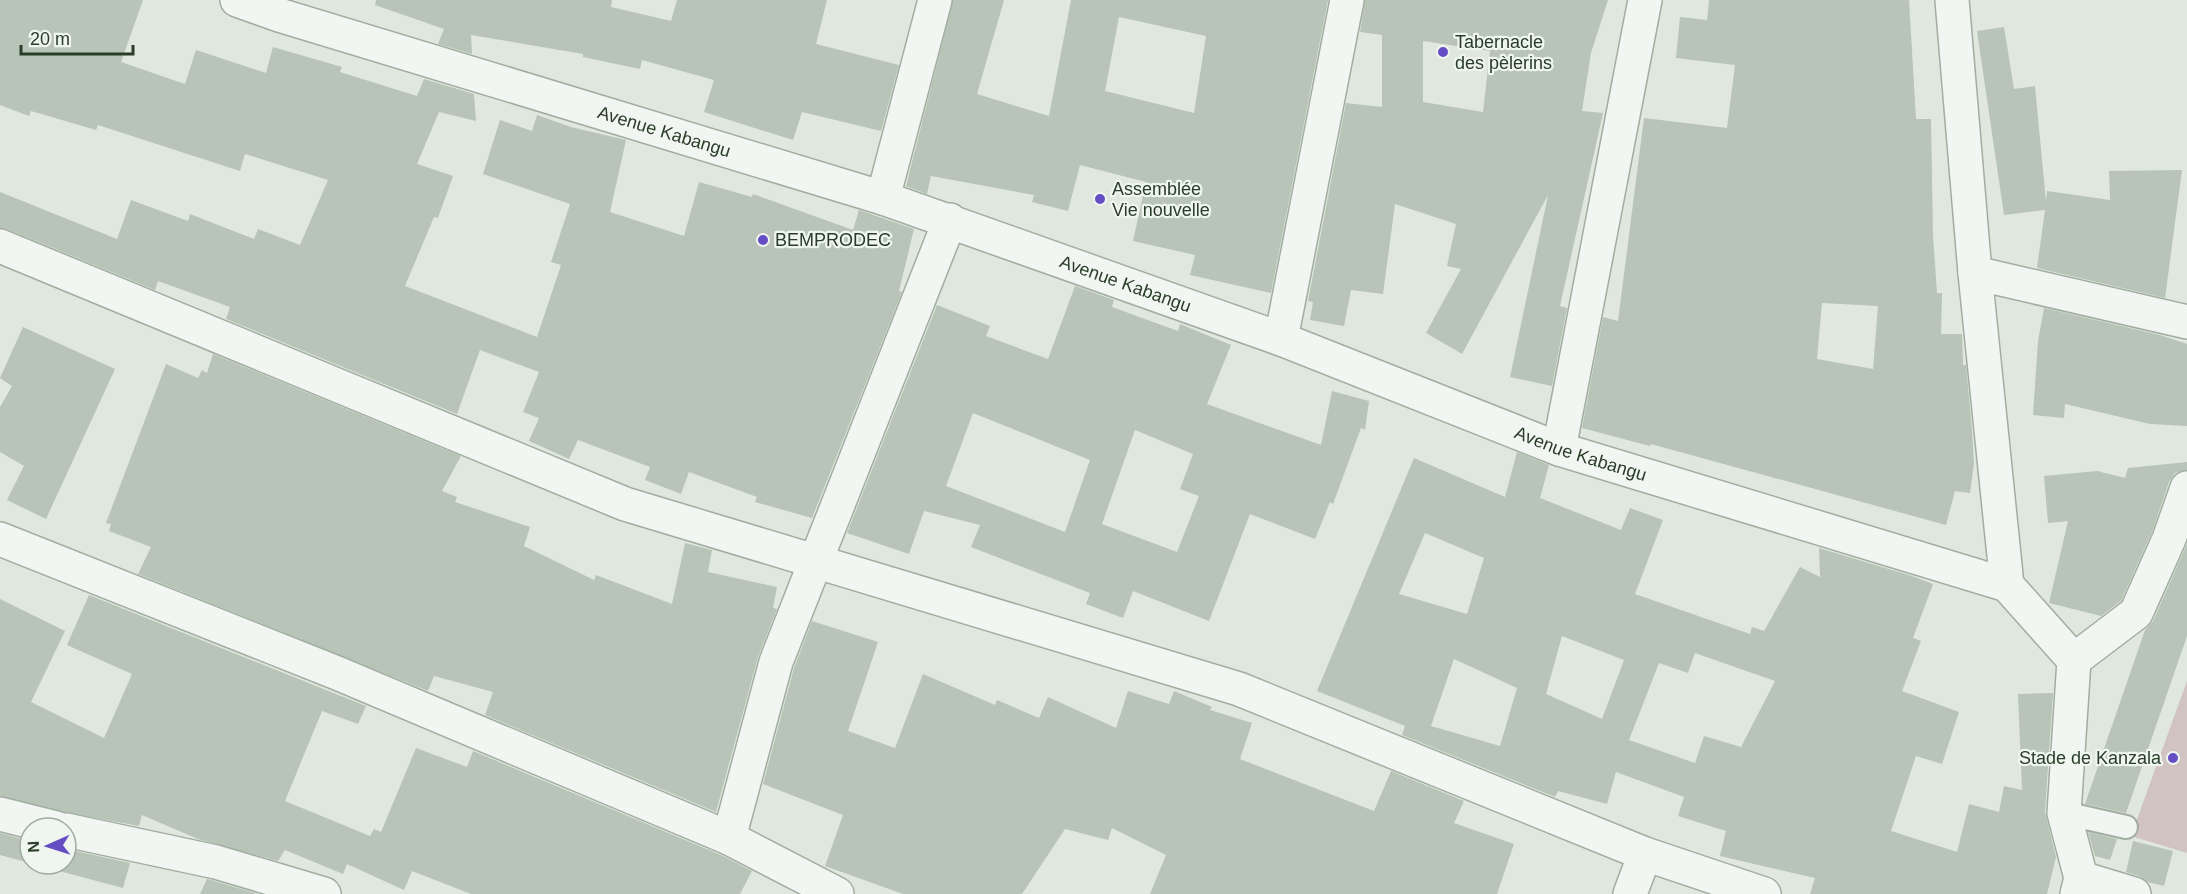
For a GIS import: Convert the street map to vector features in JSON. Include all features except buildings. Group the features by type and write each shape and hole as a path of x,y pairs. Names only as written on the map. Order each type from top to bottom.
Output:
{"street":[{"name":"Avenue Kabangu","path":"237,0 280,8 950,220 1281,339 1559,449 2007,585"},
{"path":"883,198 934,0"},
{"path":"1281,339 1347,0"},
{"path":"1559,449 1645,0"},
{"path":"1952,0 1975,273 2007,585 2074,660 2064,813 2079,886 2134,894"},
{"path":"729,838 776,662 950,220"},
{"path":"0,246 625,504 1239,689 1645,854 1764,894"},
{"path":"1975,273 2187,322"},
{"path":"2074,660 2136,614 2169,539 2187,488"},
{"path":"0,538 338,673 729,838 837,894"},
{"path":"0,814 18,818"},
{"path":"78,832 216,861 324,894"},
{"path":"1630,894 1645,854"}],"lane":[{"path":"2064,813 2127,827"}],"shaded area":[{"name":"Stade de Kanzala","path":"2187,681 2187,853 2131,836"}],"place":[{"name":"Tabernacle des pèlerins","path":"1443,52"},
{"name":"Assemblée Vie nouvelle","path":"1100,199"},
{"name":"BEMPRODEC","path":"763,240"},
{"name":"Stade de Kanzala","path":"2173,758"}]}
